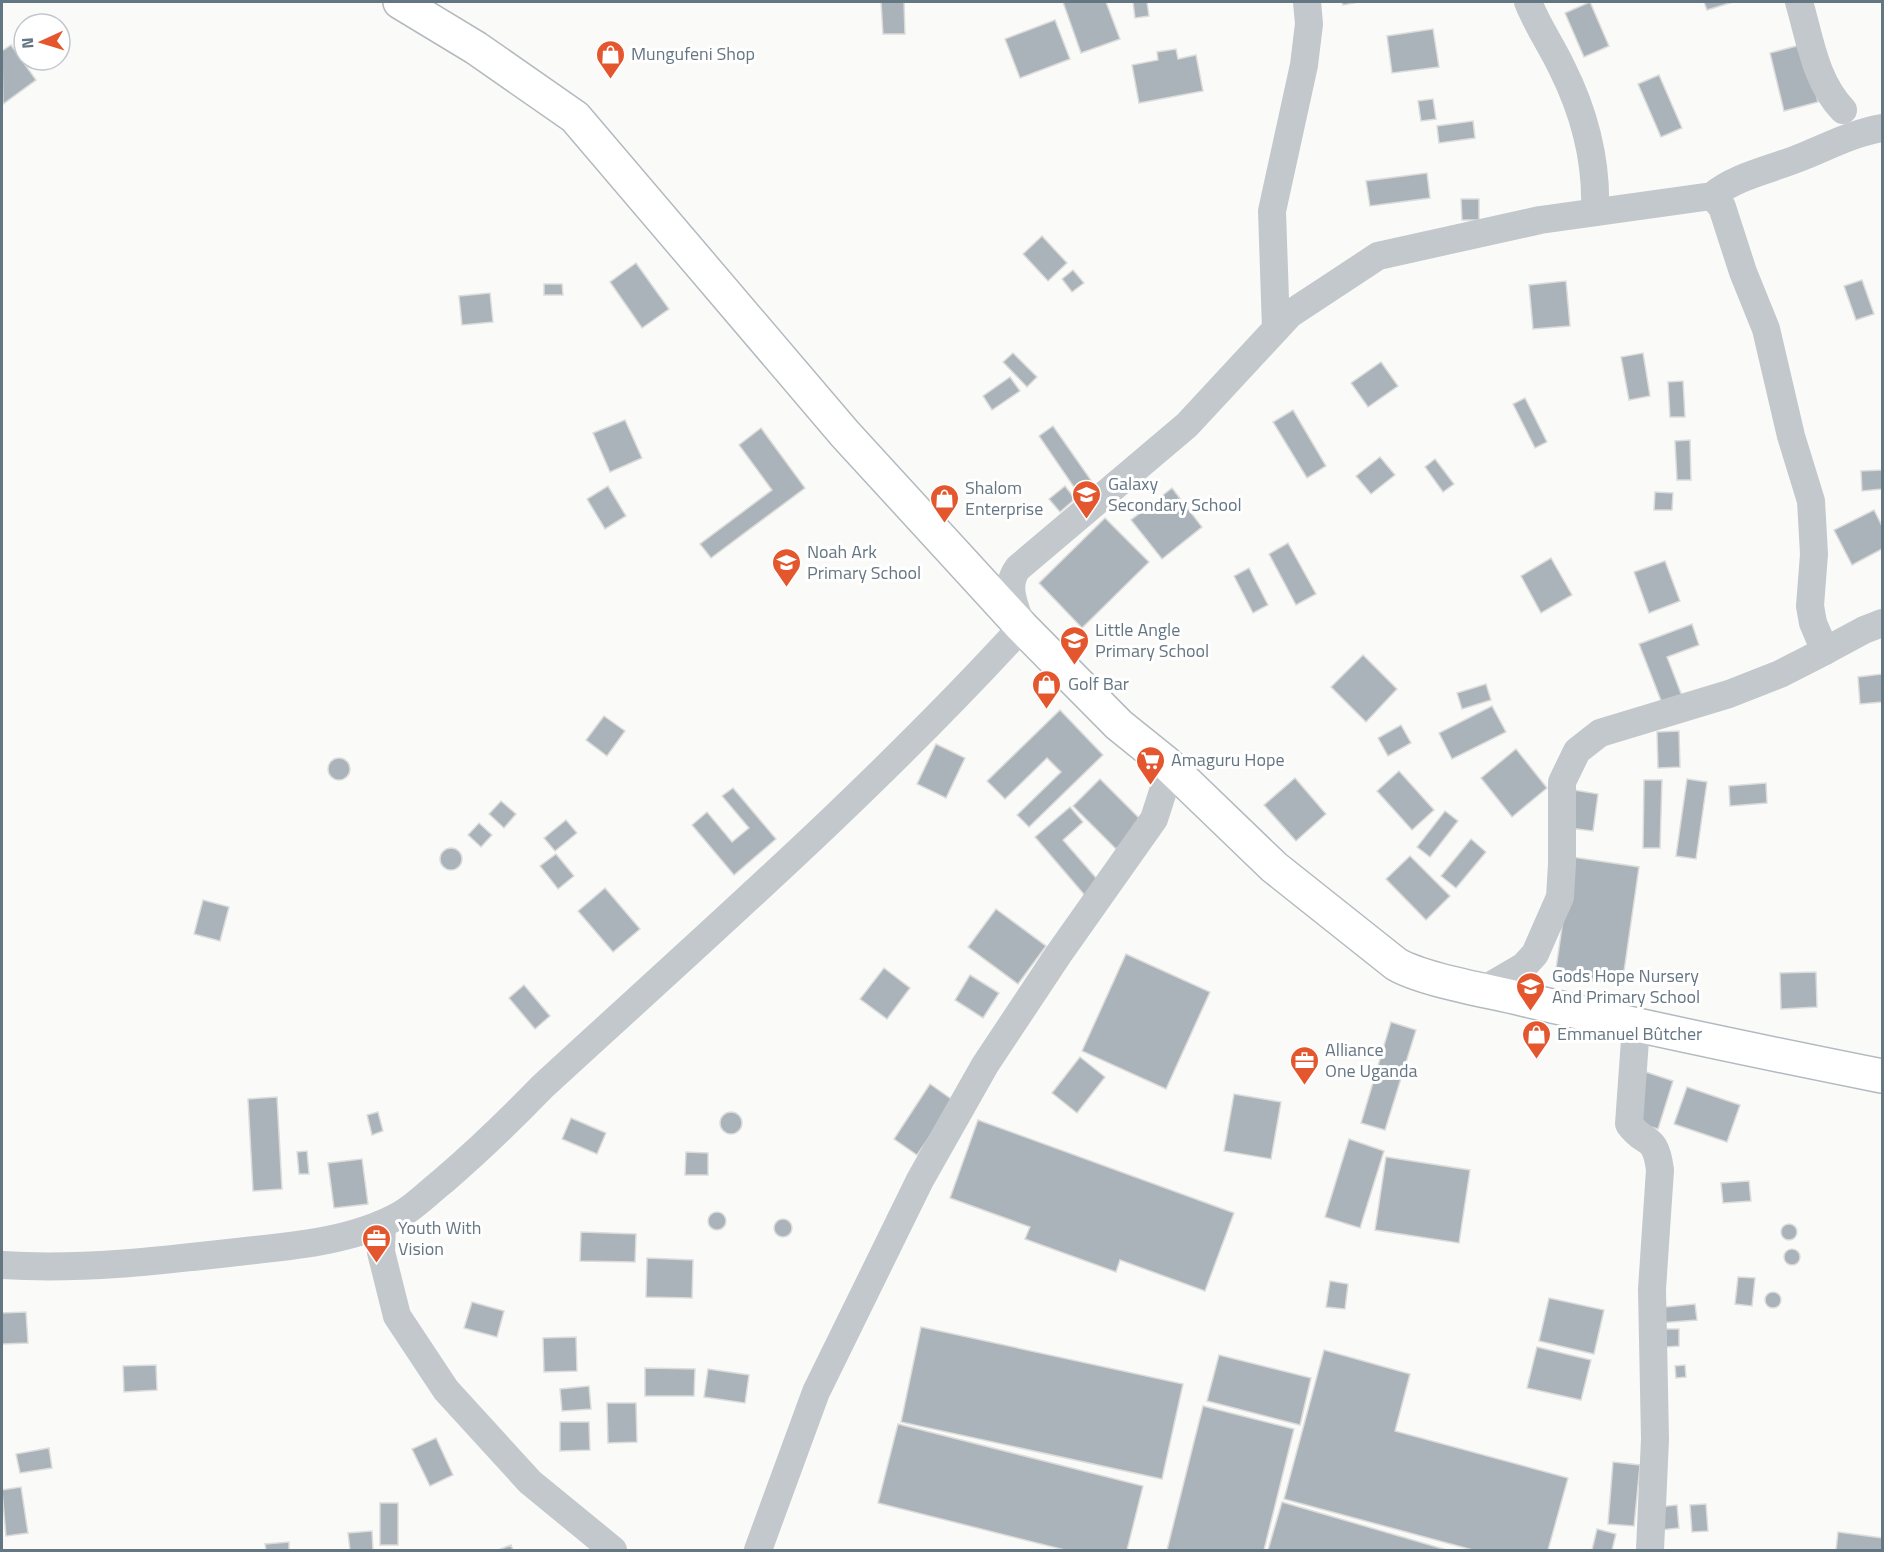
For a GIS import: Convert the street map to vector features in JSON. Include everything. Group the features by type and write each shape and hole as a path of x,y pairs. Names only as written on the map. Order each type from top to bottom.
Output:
{"street":[{"path":"400,2 476,48 575,117 845,434 1022,627 1119,725 1165,762 1274,867 1396,964 1407,970 1483,990 1636,1026 1882,1076"},
{"path":"1276,329 1272,212 1304,65 1309,24 1306,2"},
{"path":"1528,2 1567,77 1586,131 1594,167 1594,212"},
{"path":"1799,2 1820,74 1831,98 1843,110"},
{"path":"1022,627 1010,591 1011,577 1018,568 1187,425 1290,314 1378,256 1540,220 1712,196 1732,183 1804,156 1842,138 1882,128"},
{"path":"1712,196 1722,207 1743,272 1766,329 1791,436 1811,501 1814,564 1810,606 1813,623 1825,651"},
{"path":"1483,990 1524,966 1535,954 1560,897 1562,783 1577,751 1600,734 1729,694 1780,675 1864,630 1882,623"},
{"path":"2,1265 51,1267 172,1260 311,1243 382,1224 414,1204 502,1129 612,1022 802,850 912,743 1022,627"},
{"path":"758,1551 816,1392 920,1180 985,1065 1058,955 1154,819 1165,785 1165,762"},
{"path":"1636,1026 1629,1124 1652,1142 1660,1170 1652,1289 1655,1439 1650,1551"},
{"path":"382,1224 381,1252 397,1316 446,1390 530,1482 613,1551"}],"building":[{"path":"881,2 904,2 905,34 883,34"},
{"path":"1063,2 1106,2 1120,39 1081,53"},
{"path":"1133,2 1147,2 1149,16 1135,18"},
{"path":"1342,2 1359,2 1343,5"},
{"path":"1590,2 1609,46 1584,57 1565,13"},
{"path":"1704,2 1733,2 1707,10"},
{"path":"1055,20 1070,59 1020,78 1005,39"},
{"path":"1433,29 1439,67 1392,73 1387,36"},
{"path":"1804,44 1818,102 1784,111 1770,53"},
{"path":"11,45 12,72 30,72 36,80 3,104 2,51"},
{"path":"1176,49 1178,59 1196,55 1203,91 1139,103 1132,65 1158,60 1157,52"},
{"path":"1659,75 1682,128 1661,137 1638,84"},
{"path":"1433,99 1436,119 1421,121 1418,101"},
{"path":"1473,121 1475,138 1439,143 1437,126"},
{"path":"1427,173 1430,198 1370,206 1366,181"},
{"path":"1461,199 1479,199 1479,220 1462,220"},
{"path":"1042,236 1067,263 1048,281 1023,254"},
{"path":"636,263 669,309 642,328 610,282"},
{"path":"1073,270 1084,283 1072,292 1062,279"},
{"path":"1862,280 1874,314 1856,320 1844,286"},
{"path":"1566,281 1570,326 1533,329 1529,285"},
{"path":"544,284 562,284 563,295 544,295"},
{"path":"490,293 493,322 462,325 459,296"},
{"path":"1013,353 1037,377 1027,387 1003,362"},
{"path":"1643,353 1650,396 1629,400 1621,357"},
{"path":"1381,362 1398,386 1368,407 1351,383"},
{"path":"1010,377 1020,391 992,410 983,396"},
{"path":"1683,381 1685,417 1670,417 1668,382"},
{"path":"1525,398 1547,442 1535,448 1513,404"},
{"path":"1293,410 1326,466 1307,478 1273,422"},
{"path":"625,420 642,458 610,472 593,433"},
{"path":"1053,426 1095,486 1080,496 1039,436"},
{"path":"761,428 805,488 711,558 700,544 772,490 739,445"},
{"path":"1690,440 1691,480 1677,480 1675,441"},
{"path":"1380,457 1395,475 1371,494 1356,476"},
{"path":"1435,459 1454,484 1443,492 1425,467"},
{"path":"1882,470 1882,489 1862,491 1861,471"},
{"path":"608,486 626,516 605,529 587,499"},
{"path":"1065,486 1075,499 1060,512 1049,499"},
{"path":"1172,488 1202,527 1162,559 1131,520"},
{"path":"1655,492 1673,493 1672,510 1654,510"},
{"path":"1874,510 1882,526 1882,549 1852,565 1834,530"},
{"path":"1105,518 1149,562 1082,628 1039,583"},
{"path":"1288,543 1316,594 1296,605 1269,554"},
{"path":"1551,558 1572,595 1541,613 1521,576"},
{"path":"1665,561 1680,601 1649,613 1634,572"},
{"path":"1249,568 1268,605 1253,613 1234,576"},
{"path":"1692,624 1699,645 1667,657 1682,696 1662,703 1639,644"},
{"path":"1363,655 1397,689 1366,722 1331,687"},
{"path":"1882,674 1882,702 1860,704 1858,677"},
{"path":"1486,684 1491,700 1462,709 1457,693"},
{"path":"1492,706 1506,732 1452,759 1439,733"},
{"path":"1060,710 1103,755 1029,827 1017,815 1061,772 1047,758 1005,799 987,781"},
{"path":"604,716 625,731 607,756 586,740"},
{"path":"1401,725 1411,743 1388,756 1378,738"},
{"path":"1679,731 1680,767 1658,768 1657,732"},
{"path":"936,744 965,758 946,798 917,784"},
{"path":"1516,749 1547,788 1512,817 1481,778"},
{"path":"339,758 347,761 350,769 347,777 339,780 331,777 328,769 331,761"},
{"path":"1399,771 1434,810 1412,830 1377,791"},
{"path":"1295,778 1326,814 1296,841 1264,805"},
{"path":"1100,779 1143,822 1116,849 1073,806"},
{"path":"1687,779 1707,782 1696,859 1676,856"},
{"path":"1644,780 1662,780 1660,848 1643,848"},
{"path":"1766,783 1767,803 1730,806 1729,786"},
{"path":"733,788 776,839 734,875 692,825 707,812 732,842 749,828 722,796"},
{"path":"1574,790 1598,794 1593,831 1569,828"},
{"path":"501,801 516,814 504,828 489,814"},
{"path":"1070,807 1083,822 1063,840 1103,886 1088,899 1035,837"},
{"path":"1445,811 1458,821 1430,857 1417,847"},
{"path":"566,820 577,833 555,851 544,838"},
{"path":"479,823 492,835 481,847 468,835"},
{"path":"1471,839 1486,852 1456,888 1441,876"},
{"path":"451,848 459,851 462,859 459,867 451,870 443,867 440,859 443,851"},
{"path":"556,854 574,876 558,889 540,866"},
{"path":"1410,856 1450,896 1426,920 1386,879"},
{"path":"1572,857 1639,867 1622,985 1555,976"},
{"path":"605,888 640,929 613,952 578,911"},
{"path":"203,900 229,907 220,941 194,934"},
{"path":"996,909 1046,946 1018,984 968,947"},
{"path":"1126,954 1210,992 1166,1089 1082,1051"},
{"path":"884,968 910,988 887,1019 860,999"},
{"path":"1816,972 1817,1007 1781,1009 1780,973"},
{"path":"970,975 999,993 983,1018 955,1000"},
{"path":"524,985 550,1016 535,1029 509,998"},
{"path":"1391,1022 1416,1030 1385,1130 1361,1123"},
{"path":"1080,1057 1105,1077 1077,1113 1052,1093"},
{"path":"1646,1072 1673,1081 1658,1129 1630,1121"},
{"path":"930,1084 954,1101 917,1155 894,1139"},
{"path":"1687,1087 1740,1105 1727,1142 1674,1124"},
{"path":"1234,1094 1281,1102 1271,1159 1224,1151"},
{"path":"277,1097 282,1189 253,1191 248,1099"},
{"path":"378,1112 383,1131 372,1135 367,1115"},
{"path":"731,1112 739,1115 742,1123 739,1131 731,1134 723,1131 720,1123 723,1115"},
{"path":"571,1118 606,1133 597,1154 562,1139"},
{"path":"978,1120 1234,1213 1205,1291 1120,1260 1116,1272 1025,1239 1030,1227 950,1198"},
{"path":"1349,1139 1384,1151 1360,1228 1325,1217"},
{"path":"307,1151 309,1174 299,1174 297,1152"},
{"path":"686,1152 708,1153 708,1175 685,1175"},
{"path":"1386,1157 1470,1170 1459,1243 1375,1230"},
{"path":"362,1159 368,1204 334,1208 328,1163"},
{"path":"1749,1181 1751,1201 1723,1203 1721,1183"},
{"path":"717,1212 723,1215 726,1221 723,1227 717,1230 711,1227 708,1221 711,1215"},
{"path":"783,1219 789,1222 792,1228 789,1234 783,1237 777,1234 774,1228 777,1222"},
{"path":"1789,1224 1797,1232 1789,1240 1781,1232"},
{"path":"581,1232 636,1234 635,1262 580,1261"},
{"path":"1789,1249 1795,1249 1800,1257 1798,1263 1789,1265 1784,1260 1784,1254"},
{"path":"647,1258 693,1260 692,1298 646,1297"},
{"path":"1738,1277 1755,1278 1752,1306 1735,1304"},
{"path":"1330,1281 1348,1284 1345,1309 1326,1307"},
{"path":"1773,1292 1781,1300 1773,1308 1765,1300"},
{"path":"1549,1298 1604,1310 1594,1354 1539,1341"},
{"path":"472,1302 504,1311 497,1337 464,1328"},
{"path":"1695,1304 1697,1320 1658,1323 1656,1308"},
{"path":"26,1312 28,1343 2,1344 2,1313"},
{"path":"921,1327 1183,1384 1162,1479 901,1422"},
{"path":"1664,1329 1679,1329 1679,1346 1665,1347"},
{"path":"576,1337 577,1371 544,1372 543,1338"},
{"path":"1537,1347 1591,1360 1581,1400 1527,1388"},
{"path":"1324,1350 1410,1374 1395,1431 1568,1478 1548,1550 1473,1550 1284,1499"},
{"path":"1219,1355 1311,1378 1300,1425 1207,1401"},
{"path":"156,1365 157,1390 124,1392 123,1366"},
{"path":"1685,1365 1686,1377 1676,1378 1675,1366"},
{"path":"645,1368 695,1369 694,1396 645,1396"},
{"path":"708,1369 749,1375 745,1403 704,1397"},
{"path":"589,1386 591,1409 562,1411 560,1389"},
{"path":"607,1403 636,1403 637,1442 608,1443"},
{"path":"1203,1406 1294,1429 1264,1550 1167,1550"},
{"path":"560,1422 589,1422 590,1450 560,1451"},
{"path":"898,1424 1143,1486 1127,1550 1065,1550 878,1503"},
{"path":"436,1438 453,1475 430,1486 412,1449"},
{"path":"49,1448 52,1468 20,1473 16,1454"},
{"path":"1613,1462 1640,1465 1634,1526 1608,1524"},
{"path":"21,1487 28,1533 6,1536 2,1490"},
{"path":"1282,1502 1447,1550 1268,1550"},
{"path":"380,1503 398,1503 398,1545 380,1545"},
{"path":"1706,1504 1708,1531 1692,1532 1690,1505"},
{"path":"1677,1505 1679,1528 1660,1530 1658,1507"},
{"path":"1597,1529 1616,1534 1612,1550 1592,1550"},
{"path":"372,1531 373,1550 350,1550 348,1533"},
{"path":"1838,1532 1882,1538 1882,1550 1836,1550"},
{"path":"289,1542 289,1550 266,1550 265,1544"},
{"path":"511,1545 513,1550 498,1550"}],"place":[{"name":"Mungufeni Shop","path":"610,80"},
{"name":"Galaxy Secondary School","path":"1087,520"},
{"name":"Shalom Enterprise","path":"944,524"},
{"name":"Noah Ark Primary School","path":"786,588"},
{"name":"Little Angle Primary School","path":"1074,666"},
{"name":"Golf Bar","path":"1047,710"},
{"name":"Amaguru Hope","path":"1150,786"},
{"name":"Gods Hope Nursery And Primary School","path":"1531,1012"},
{"name":"Emmanuel Bûtcher","path":"1536,1060"},
{"name":"Alliance One Uganda","path":"1304,1086"},
{"name":"Youth With Vision","path":"377,1264"}]}
